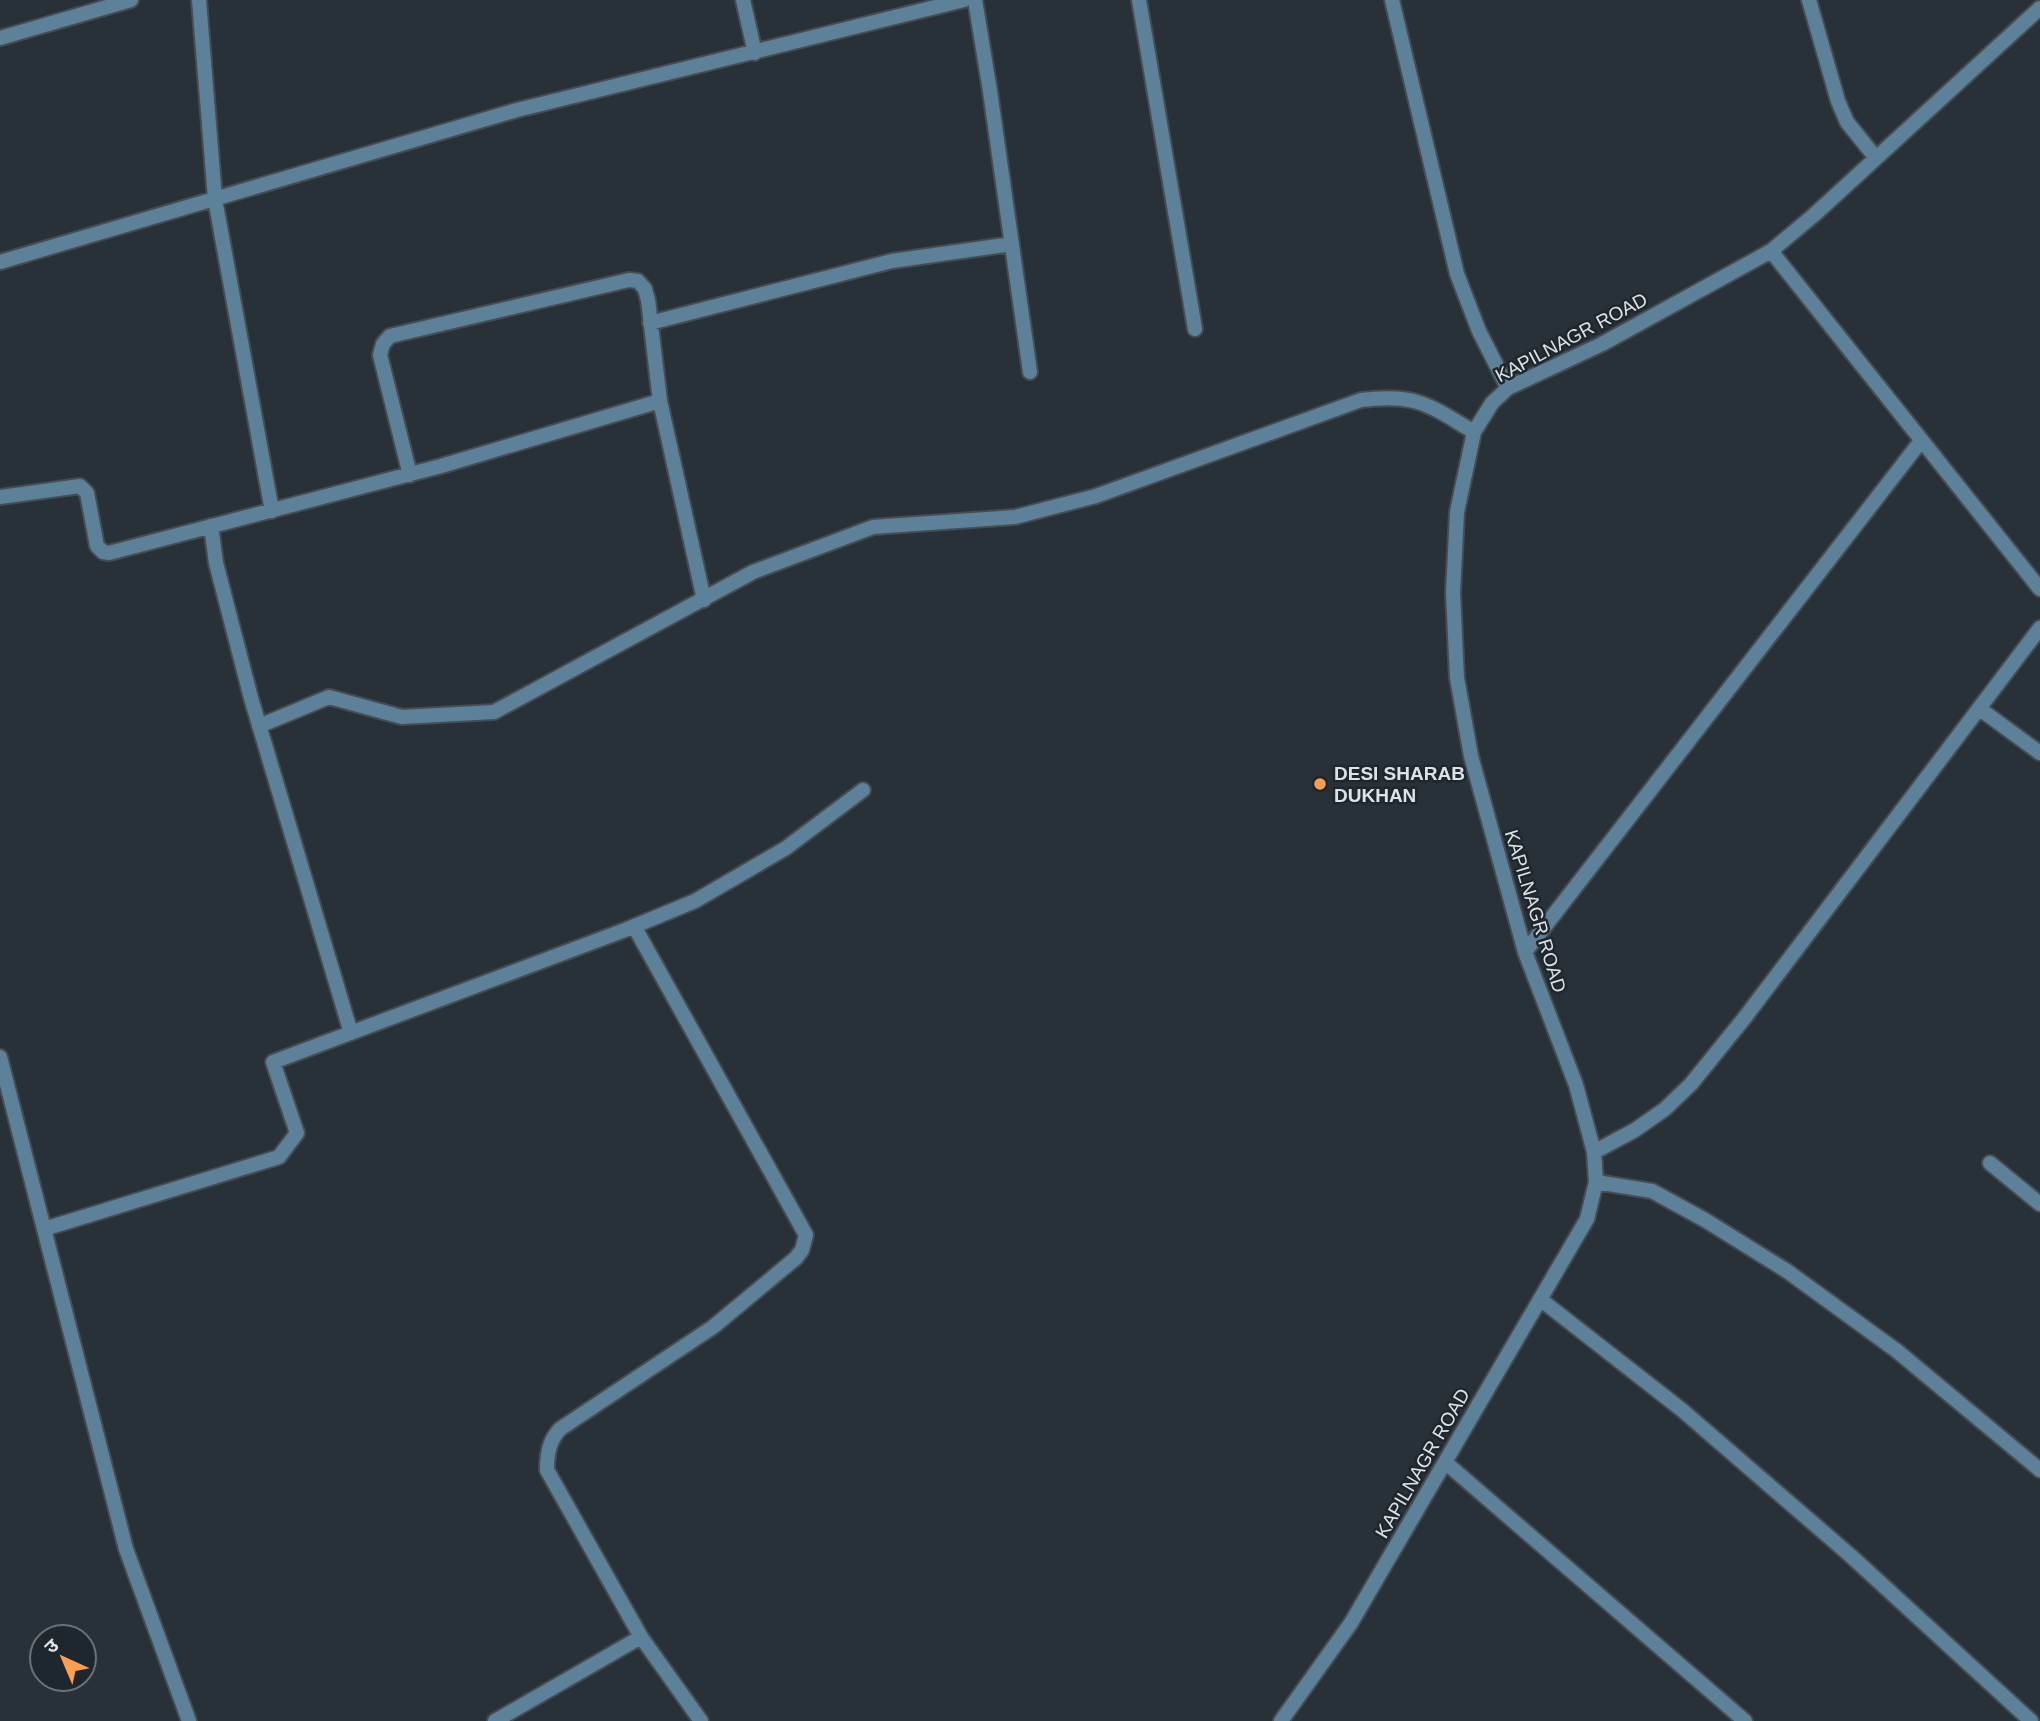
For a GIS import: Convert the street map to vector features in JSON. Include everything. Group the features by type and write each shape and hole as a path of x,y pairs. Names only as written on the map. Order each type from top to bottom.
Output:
{"street":[{"path":"0,38 131,0"},
{"path":"199,0 215,199 272,510"},
{"path":"743,0 755,53"},
{"path":"0,262 517,110 964,0"},
{"path":"975,0 1030,372"},
{"path":"1139,0 1195,329"},
{"path":"1392,0 1457,274 1479,331 1508,388"},
{"path":"1809,0 1838,101 1847,122 1876,158"},
{"name":"KAPILNAGR ROAD","path":"1281,1721 1351,1623 1587,1219 1596,1182 1594,1152 1576,1085 1525,952 1471,756 1457,678 1453,593 1457,512 1474,432 1492,403 1508,388 1602,344 1771,251 1814,215 2040,8"},
{"path":"650,323 892,261 1012,244"},
{"path":"1771,251 2040,589"},
{"path":"410,475 380,355 383,344 390,336 629,280 638,281 645,289 660,401 704,600"},
{"path":"259,726 329,697 402,717 494,712 753,572 873,527 1015,517 1096,496 1361,400 1390,397 1410,399 1433,407 1474,432"},
{"path":"0,497 80,486 88,493 97,546 103,552 109,553 410,475 660,401"},
{"path":"1525,952 1921,441"},
{"path":"211,526 216,563 259,726 351,1033"},
{"path":"1594,1152 1635,1130 1665,1109 1691,1084 1746,1017 2040,628"},
{"path":"1980,709 2040,753"},
{"path":"44,1229 279,1157 297,1133 273,1062 695,901 786,848 863,790"},
{"path":"634,926 806,1235 802,1250 796,1258 713,1327 560,1429 549,1446 547,1471 641,1637 701,1721"},
{"path":"0,1057 126,1549 190,1721"},
{"path":"1990,1163 2040,1204"},
{"path":"1596,1182 1652,1191 1705,1220 1775,1264 1897,1351 2040,1470"},
{"path":"1540,1299 1682,1410 1851,1556 2031,1721"},
{"path":"1445,1462 1745,1721"},
{"path":"495,1721 641,1637"}],"place":[{"name":"DESI SHARAB DUKHAN","path":"1320,784"}]}
